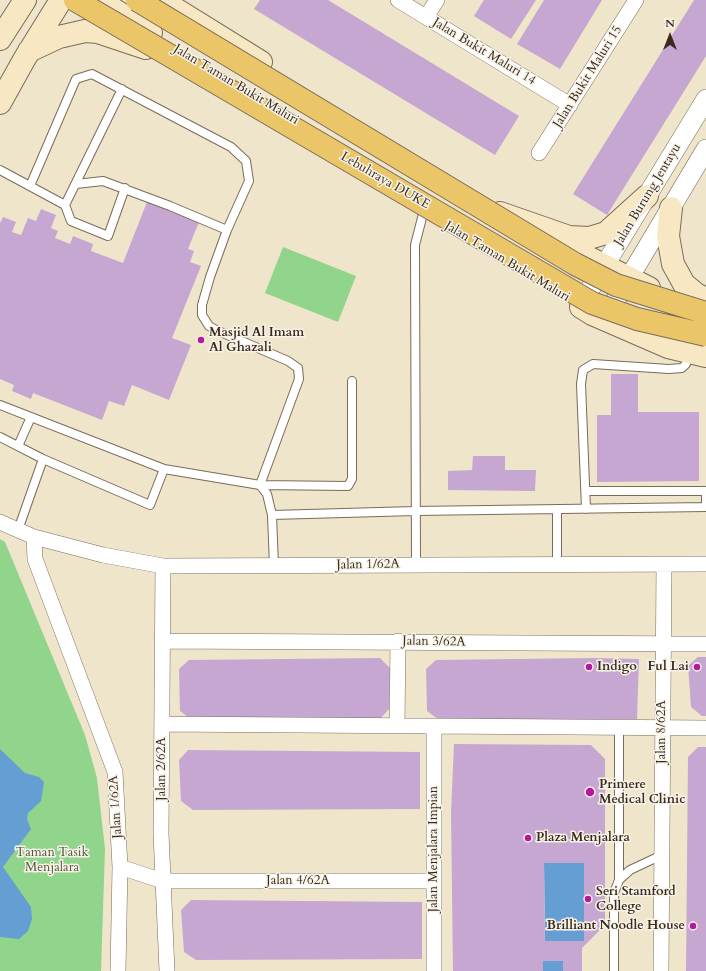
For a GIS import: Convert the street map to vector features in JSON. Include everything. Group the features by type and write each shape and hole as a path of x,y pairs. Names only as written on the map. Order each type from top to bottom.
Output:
{"highway":[{"name":"Lebuhraya DUKE","path":"75,0 592,303 637,319 706,335"},
{"name":"Lebuhraya DUKE","path":"137,0 575,264 616,285 706,314"}],"main road":[{"path":"0,37 6,26 10,0"},
{"path":"0,37 25,0"},
{"path":"0,103 29,51 62,0"},
{"name":"Jalan Taman Bukit Maluri","path":"99,0 235,85 307,127 424,210 592,314 668,347 696,354"},
{"path":"149,0 188,17"},
{"path":"161,0 500,213 651,289 706,305"},
{"path":"29,51 43,43 75,32 98,32 133,43 235,85"},
{"path":"307,127 589,291 678,333 706,340"},
{"path":"500,213 569,237 589,238 606,233 647,196"},
{"path":"671,208 668,236 673,264 684,284 696,294 706,299"}],"street":[{"name":"Jalan Bukit Maluri 14","path":"398,0 570,105"},
{"path":"426,17 437,0"},
{"name":"Jalan Bukit Maluri 15","path":"540,153 636,0"},
{"name":"Jalan Burung Jentayu","path":"589,291 706,99"},
{"name":"Jalan Burung Jentayu","path":"614,303 706,149"},
{"name":"Jalan 1/62A","path":"0,522 34,537 103,555 163,566 706,564"},
{"name":"Jalan 1/62A","path":"34,537 35,559 115,772 120,867 118,971"},
{"name":"Jalan 8/62A","path":"661,971 664,564"},
{"name":"Jalan 2/62A","path":"163,566 161,833 167,971"},
{"name":"Jalan 3/62A","path":"162,641 398,641 706,644"},
{"path":"397,726 398,641"},
{"path":"162,724 706,728"},
{"name":"Jalan Menjalara Impian","path":"434,726 434,971"},
{"name":"Jalan 4/62A","path":"120,867 163,881 434,881"}],"lane":[{"path":"30,186 76,79 92,74 231,147 246,162 249,181 227,230 210,277 202,305 202,315 209,326 216,330 288,360 298,368 299,379 260,485"},
{"path":"65,205 122,89"},
{"path":"0,170 65,205 71,221 108,236 125,188"},
{"path":"76,184 103,181 125,188 227,230"},
{"path":"416,565 415,245 424,210"},
{"path":"586,509 581,384 583,370 593,364 669,369 682,368 696,354"},
{"path":"0,405 164,469 260,485 348,486 352,479 352,381"},
{"path":"18,446 31,417"},
{"path":"0,437 43,459 150,505 164,469"},
{"path":"18,530 43,459"},
{"path":"260,485 267,494 272,515 274,566"},
{"path":"272,515 416,511 706,507 706,491 586,491"},
{"path":"557,509 557,564"},
{"path":"614,971 614,893 619,880 619,727"},
{"path":"619,880 630,870 662,855"}],"green space":[{"path":"283,247 356,276 338,322 265,293"},
{"name":"Taman Tasik Menjalara","path":"0,539 5,542 85,735 97,778 105,849 101,971 0,971"}],"water":[{"path":"0,749 25,773 39,777 44,782 41,801 28,813 27,819 31,829 3,867 31,907 32,919 28,931 19,939 0,937"},
{"path":"544,863 584,863 584,941 545,941"},
{"path":"543,961 563,961 563,971 543,971"}],"building":[{"path":"260,0 328,0 519,116 495,155 254,9"},
{"path":"484,0 536,0 511,39 474,16"},
{"path":"544,0 602,0 560,69 517,44"},
{"path":"694,0 706,0 706,56 607,215 573,194"},
{"path":"147,202 199,222 188,249 194,251 190,262 201,266 172,338 191,345 169,400 132,385 124,406 109,401 102,420 33,393 31,399 12,391 14,385 0,379 0,223 3,217 16,222 12,232 21,235 28,218 36,221 41,209 56,215 51,228 58,231 55,238 70,244 73,236 93,244 91,251 123,263"},
{"path":"611,374 638,374 638,412 699,412 699,481 597,482 597,415 611,415"},
{"path":"473,456 505,456 505,470 536,470 535,491 448,490 448,471 472,470"},
{"path":"698,657 706,657 706,716 702,716 691,707 688,666"},
{"path":"380,658 390,668 389,709 379,720 192,720 180,711 179,669 189,660"},
{"path":"593,658 639,659 637,719 439,720 427,711 426,669 436,660"},
{"name":"Plaza Menjalara","path":"454,744 591,745 605,759 605,925 582,948 582,971 563,971 563,961 543,961 543,971 453,971 451,813","holes":["544,863 584,863 584,941 545,941"]},
{"path":"698,747 706,747 706,971 686,971 688,757"},
{"path":"188,750 420,752 420,809 193,810 181,801 179,760"},
{"path":"191,900 422,902 422,959 196,960 184,952 181,910"}],"place":[{"name":"Masjid Al Imam Al Ghazali","path":"201,340"},
{"name":"Indigo","path":"589,667"},
{"name":"Ful Lai","path":"697,667"},
{"name":"Primere Medical Clinic","path":"590,792"},
{"name":"Plaza Menjalara","path":"528,838"},
{"name":"Seri Stamford College","path":"588,899"},
{"name":"Brilliant Noodle House","path":"693,926"}]}
